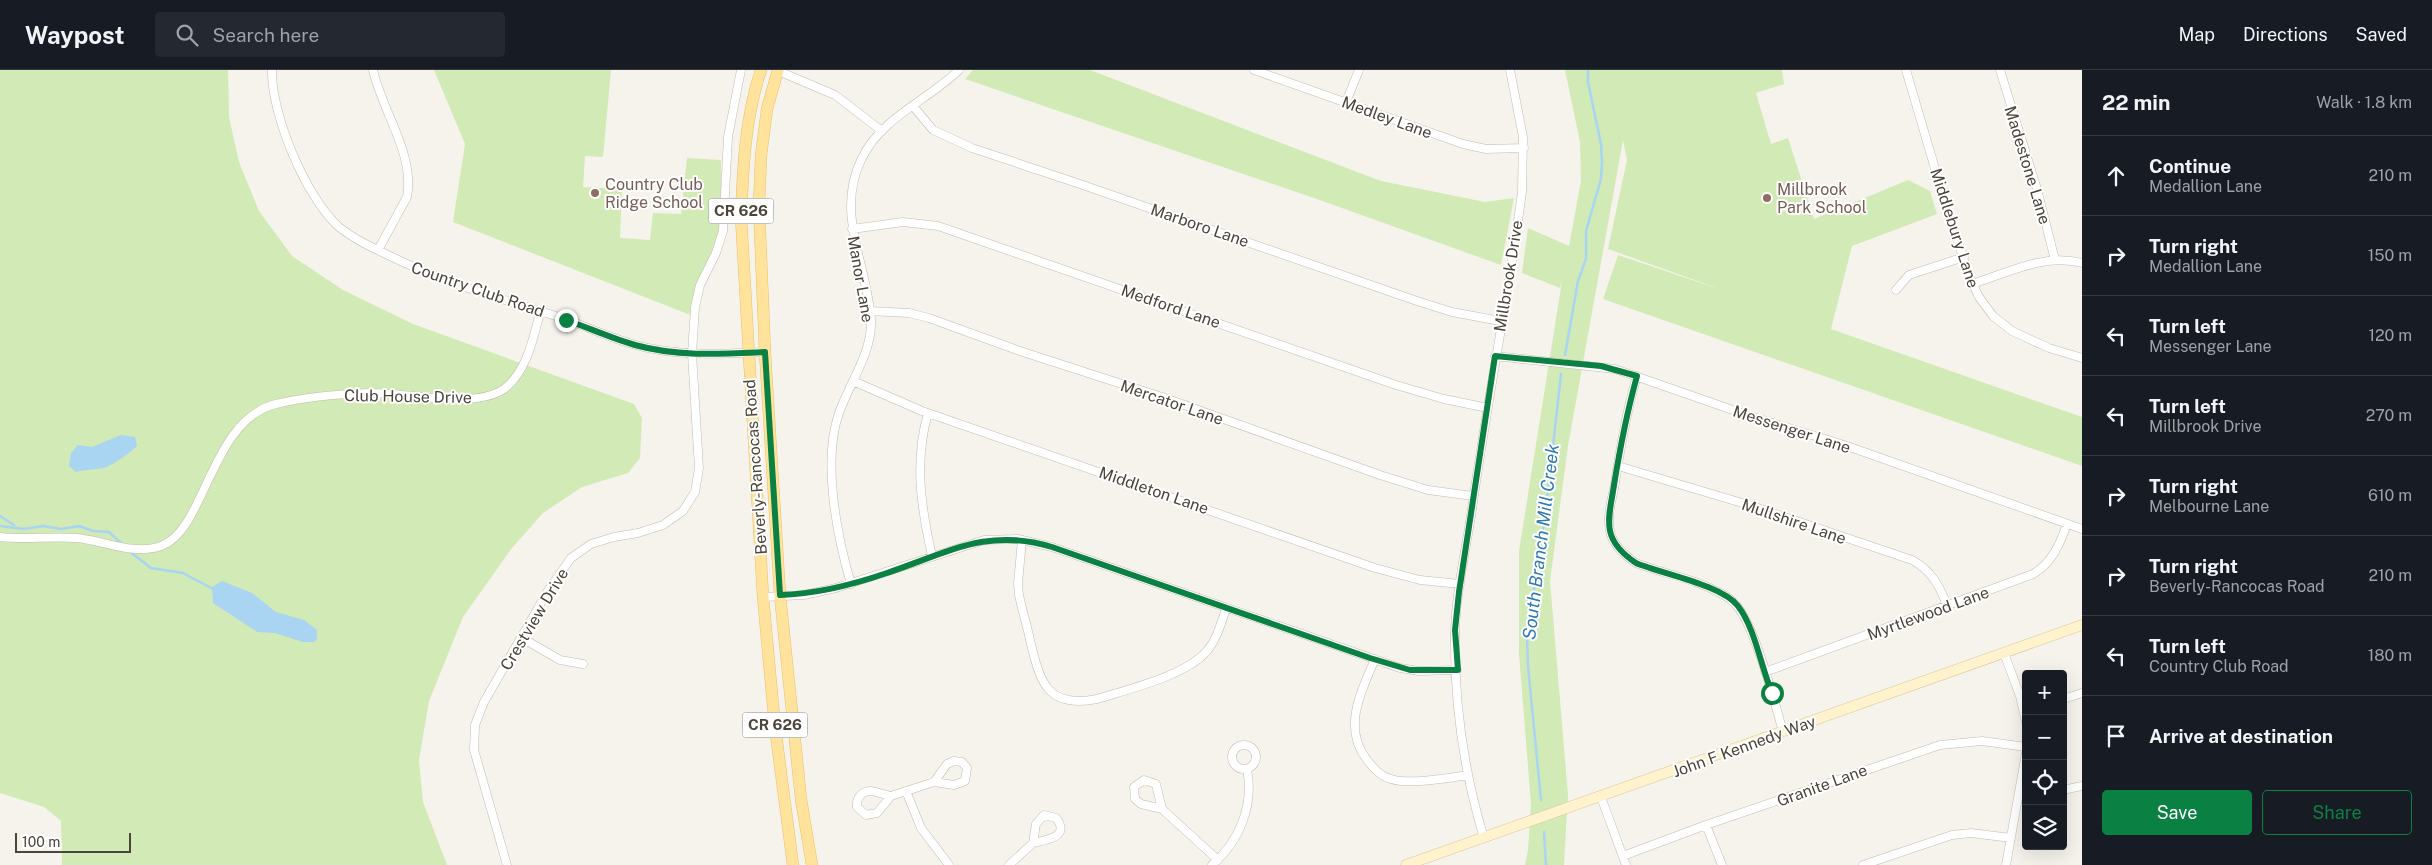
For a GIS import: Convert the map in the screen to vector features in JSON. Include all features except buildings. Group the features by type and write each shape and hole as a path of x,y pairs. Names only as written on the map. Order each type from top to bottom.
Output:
{"main road":[{"name":"Beverly-Rancocas Road","path":"762,70 748,116 743,163 741,217 763,597 775,727 792,865"},
{"name":"Beverly-Rancocas Road","path":"778,70 767,109 761,156 759,207 765,352 780,595 801,799 812,865"}],"street":[{"name":"Country Club Road","path":"272,70 272,90 281,125 290,150 318,202 338,226 378,250 434,277 636,345 692,354 765,352"},
{"path":"373,70 404,159 408,188 407,197 378,250"},
{"name":"Crestview Drive","path":"507,865 477,761 474,738 476,725 484,702 563,567 580,550 603,540 638,533 663,525 678,515 690,502 695,492 699,468 692,354 693,326 697,296 716,254 722,231 728,137 741,70"},
{"path":"778,70 835,95 882,131"},
{"name":"Manor Lane","path":"851,584 839,543 831,453 838,415 867,344 871,321 852,230 850,202 854,178 862,158 882,131 959,70"},
{"name":"Medley Lane","path":"1254,70 1475,147 1496,150 1524,148"},
{"path":"1346,102 1359,70"},
{"name":"Millbrook Drive","path":"1484,838 1468,775 1455,630 1473,496 1521,199 1524,148 1510,70"},
{"name":"Middlebury Lane","path":"1906,70 1940,189 1972,284 1985,306 2001,324 2023,337 2082,358"},
{"name":"Madestone Lane","path":"2000,70 2037,189 2055,260"},
{"name":"Marboro Lane","path":"913,106 933,130 950,140 984,153 1080,184 1417,301 1452,312 1500,321"},
{"name":"Medford Lane","path":"852,230 903,222 938,226 1396,385 1444,399 1488,408"},
{"path":"1896,290 1909,275 1964,257"},
{"path":"1972,284 2035,263 2055,260 2082,263"},
{"name":"Mercator Lane","path":"869,311 909,313 929,318 1029,354 1162,397 1380,475 1428,490 1473,496"},
{"name":"Club House Drive","path":"0,538 86,539 139,550 164,545 183,527 234,434 252,416 265,407 316,398 371,393 442,399 474,398 494,394 510,383 516,375 530,345 540,312"},
{"name":"Messenger Lane","path":"1495,356 1601,366 1637,376 1750,416 1844,445 2082,529"},
{"path":"1637,376 1625,420 1610,510 1610,530 1613,540 1626,556 1636,563 1713,589 1731,599 1743,615 1765,672 1783,732"},
{"name":"Middleton Lane","path":"853,381 898,402 928,413 1387,572 1429,581 1460,584"},
{"path":"928,413 920,453 919,474 922,506 932,556"},
{"name":"Mullshire Lane","path":"1618,466 1749,505 1912,560 1921,565 1939,585 1947,606"},
{"name":"Myrtlewood Lane","path":"1765,672 2023,578 2042,569 2059,545 2067,524"},
{"path":"763,597 814,593 851,584 984,540 1007,538 1052,547 1410,670 1458,670"},
{"path":"1022,540 1018,583 1036,670 1043,685 1050,691 1068,700 1097,699 1161,677 1191,664 1208,650 1226,608"},
{"name":"John F Kennedy Way","path":"1406,865 2082,625"},
{"path":"522,638 560,660 583,664"},
{"path":"2004,653 2022,702"},
{"path":"1375,659 1361,692 1354,720 1355,737 1370,764 1392,780 1442,779 1468,775"},
{"path":"2067,698 2082,693"},
{"name":"Granite Lane","path":"1623,856 1706,825 1940,745 1982,741 2022,746"},
{"path":"1162,808 1137,802 1133,791 1136,784 1144,780 1156,784 1162,808 1215,862 1235,838 1244,818 1250,787 1247,769"},
{"path":"891,796 934,782"},
{"path":"2067,789 2082,786"},
{"path":"2006,865 2022,789"},
{"path":"906,791 921,828 949,865"},
{"path":"1602,797 1626,865"},
{"path":"1706,825 1722,865"},
{"path":"1863,865 1952,835 1971,833 2011,838"},
{"path":"1009,865 1033,843"},
{"path":"1889,856 1892,865"}],"green space":[{"path":"0,70 228,70 229,117 239,162 259,211 292,256 343,290 413,324 634,404 642,418 640,458 628,473 582,487 543,513 512,548 463,617 429,701 419,760 423,802 447,865 62,865 61,821 44,807 0,793"},
{"name":"Country Club Ridge School","path":"434,70 611,70 603,157 585,156 583,187 622,189 620,238 650,240 653,213 681,214 687,158 721,160 721,236 693,316 453,222 465,144"},
{"path":"973,70 1090,70 1381,181 1485,202 1514,198 1501,265 1314,198 965,79"},
{"path":"1565,70 1782,70 1784,84 1756,93 1771,144 1788,138 1814,219 1908,180 1930,191 1937,214 1852,246 1831,329 2082,417 2082,466 1603,299 1618,255 1728,292 1608,249 1627,160 1623,140 1568,446 1550,581 1568,795 1564,865 1525,865 1528,850 1531,804 1519,654 1519,551 1562,281 1560,288 1522,273 1528,228 1569,246 1581,181 1580,142"}],"water":[{"path":"121,435 135,437 137,446 112,464 104,468 76,472 69,466 71,453 78,445 92,447"},
{"path":"222,581 252,593 276,612 304,620 317,630 317,639 314,642 303,642 275,633 257,632 213,603 212,587"}],"waterway":[{"name":"South Branch Mill Creek","path":"1565,355 1578,281 1586,259 1586,231 1601,179 1601,144 1588,82 1588,70"},
{"name":"South Branch Mill Creek","path":"1541,800 1527,637 1546,508 1561,374"},
{"path":"0,516 14,525"},
{"path":"0,526 24,529 43,526 61,529 79,526 93,531 109,532 123,545"},
{"path":"129,551 151,568 183,573 213,589"},
{"name":"South Branch Mill Creek","path":"1544,832 1546,865"}],"place":[{"name":"Country Club Ridge School","path":"595,193"},
{"name":"Millbrook Park School","path":"1767,198"}],"route":[{"path":"566,320 625,342 683,354 716,355 765,352 780,595 804,595 836,588 888,573 932,556 984,540 1018,539 1052,547 1370,658 1410,670 1428,672 1458,670 1455,630 1459,592 1495,356 1573,365 1601,366 1628,373 1637,376 1625,420 1610,510 1610,530 1613,540 1626,556 1636,563 1713,589 1731,599 1743,615 1772,693"}]}
